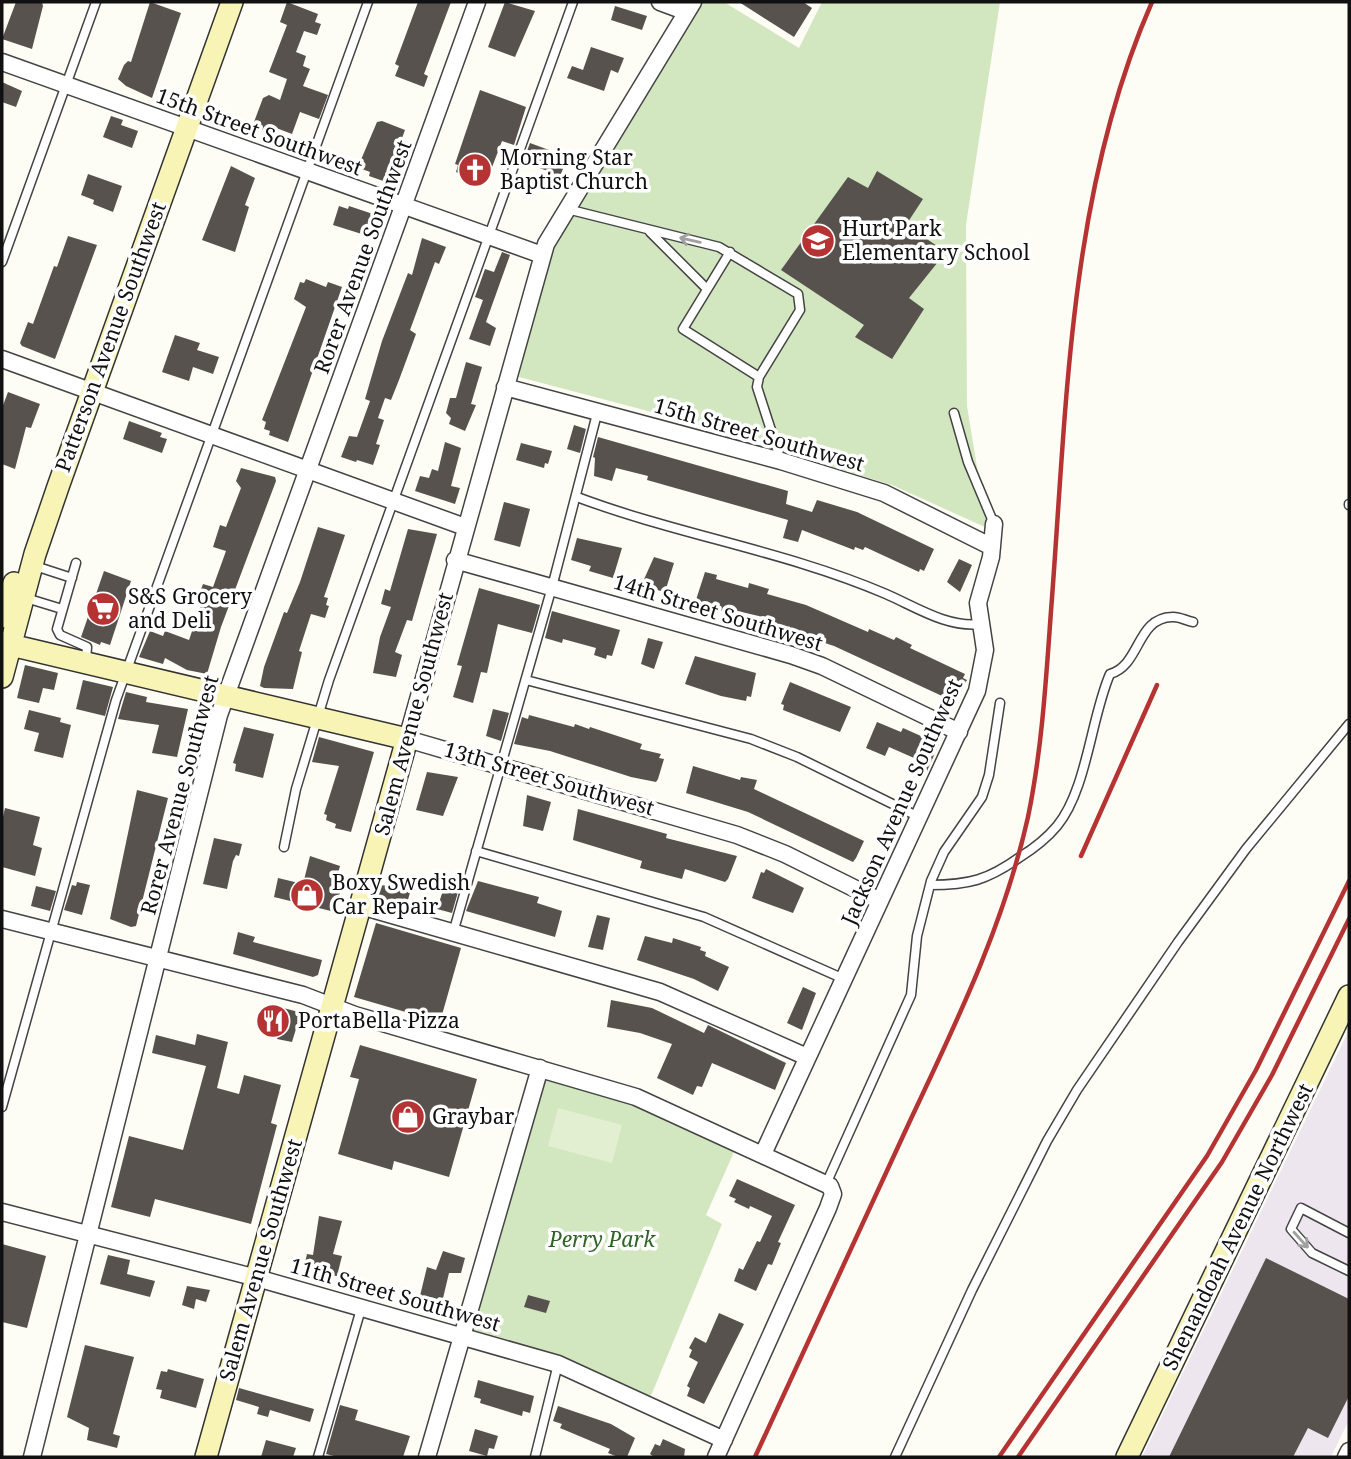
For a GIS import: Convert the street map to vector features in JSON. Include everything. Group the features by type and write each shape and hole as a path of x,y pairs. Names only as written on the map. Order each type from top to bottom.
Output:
{"street":[{"name":"Patterson Avenue Southwest","path":"2,677 6,644 40,540 232,2"},
{"name":"Rorer Avenue Southwest","path":"32,1457 225,697 477,2"},
{"path":"660,2 690,7"},
{"name":"Salem Avenue Southwest","path":"206,1457 542,256 567,209 690,7"},
{"name":"15th Street Southwest","path":"2,62 542,256"},
{"path":"2,359 465,527"},
{"name":"15th Street Southwest","path":"505,387 781,461 884,493 992,547"},
{"name":"Jackson Avenue Southwest","path":"763,1154 959,732 983,671 985,649 978,603 992,547 994,524"},
{"path":"2,617 22,561 40,540"},
{"name":"14th Street Southwest","path":"456,560 791,654 822,666 959,732"},
{"name":"13th Street Southwest","path":"6,644 407,739 737,835 785,854 880,901"},
{"path":"362,906 660,992 807,1057"},
{"path":"2,919 158,956 303,995 334,1007 636,1097 826,1184 833,1195 828,1208 716,1457"},
{"name":"Shenandoah Avenue Northwest","path":"1126,1457 1349,996"},
{"path":"427,1457 540,1068"},
{"name":"11th Street Southwest","path":"2,1212 257,1278 558,1364 724,1440"},
{"path":"1346,1457 1349,1451"}],"lane":[{"path":"2,262 96,2"},
{"path":"2,1107 116,700 368,2"},
{"path":"284,846 296,789 329,681 573,2"},
{"path":"567,209 730,252 801,299 800,310 759,377 758,398 781,461"},
{"path":"648,231 708,289"},
{"path":"730,252 683,330 759,377"},
{"path":"453,934 577,497 598,410"},
{"name":"Jackson Avenue Southwest","path":"954,413 968,462 994,524"},
{"path":"577,497 673,529 845,577 954,624 981,624"},
{"path":"76,563 57,629 60,635 87,647 85,664"},
{"path":"32,565 72,578"},
{"path":"23,597 62,609"},
{"path":"930,885 965,885 996,875 1057,826 1066,811 1086,759 1110,674 1122,670 1134,656 1142,635 1155,623 1175,616 1193,622"},
{"path":"526,680 751,739 797,757 919,817"},
{"path":"826,1184 911,995 917,936 930,885 944,852 982,797 989,775 1000,703"},
{"path":"895,1457 972,1290 1047,1141 1077,1090 1178,942 1246,849 1349,724"},
{"path":"476,851 704,917 844,979"},
{"path":"1349,1233 1301,1208 1291,1229 1312,1253 1349,1270"},
{"path":"318,1457 360,1309"},
{"path":"535,1457 558,1364"}],"shaded area":[{"path":"1349,1030 1349,1420 1331,1457 1142,1457"}],"green space":[{"path":"693,2 724,2 799,48 822,2 1000,2 966,225 967,406 987,528 892,485 829,466 791,449 519,377 542,255"},
{"name":"Perry Park","path":"540,1068 738,1143 706,1215 722,1224 648,1403 463,1337"},
{"path":"558,1108 622,1125 612,1163 548,1146"}],"building":[{"path":"16,2 42,2 32,49 2,39"},
{"path":"150,2 181,13 152,98 126,86 118,79 124,65 128,61 131,62"},
{"path":"287,2 318,14 315,22 321,24 317,35 304,31 296,52 306,56 303,66 310,69 303,86 328,95 319,119 300,112 292,134 271,126 263,130 257,128 254,122 263,98 269,95 280,100 287,79 269,72 287,25 280,22"},
{"path":"418,2 451,2 424,74 428,76 424,87 395,76 399,66 395,64"},
{"path":"505,2 535,11 515,57 488,47"},
{"path":"739,2 803,2 812,8 794,37"},
{"path":"615,6 647,16 642,30 611,20"},
{"path":"591,47 624,58 618,73 611,70 604,91 567,78 572,66 583,70"},
{"path":"2,82 22,91 16,107 2,102"},
{"path":"480,90 526,107 514,145 502,141 486,183 456,172 458,165 455,164"},
{"path":"111,116 123,120 121,125 138,131 132,148 103,137"},
{"path":"382,121 405,130 386,182 369,176 370,172 362,169 364,163 360,162 377,122"},
{"path":"530,143 568,157 560,176 527,163 524,159"},
{"path":"231,166 255,178 245,205 249,207 235,252 202,240"},
{"path":"877,171 923,199 906,225 946,252 909,298 924,309 892,359 855,337 864,325 781,270 848,177 868,188"},
{"path":"88,174 122,186 113,212 93,204 94,200 81,195"},
{"path":"339,206 348,209 349,206 373,214 365,235 333,225"},
{"path":"68,236 97,245 55,359 20,343 28,322 33,324"},
{"path":"422,238 446,247 439,264 435,262 410,330 416,334 399,380 391,400 385,398 378,418 384,420 373,465 357,460 356,462 341,457 349,436 357,437 370,401 365,399 382,341 408,273 412,275"},
{"path":"502,252 510,255 486,322 496,328 490,346 469,339 483,300 475,297 485,269 494,272"},
{"path":"306,279 326,287 328,282 342,287 288,442 269,435 270,431 264,429 266,422 262,420 306,307 294,299 300,282 304,283"},
{"path":"175,335 200,343 197,350 219,357 213,374 193,367 189,381 162,372"},
{"path":"466,362 482,367 471,404 476,405 465,431 449,424 451,418 446,413 450,398 456,398"},
{"path":"8,392 40,404 31,428 26,427 15,469 2,464 2,408"},
{"path":"129,421 162,433 160,437 167,439 162,453 123,439"},
{"path":"574,425 586,429 580,453 567,449"},
{"path":"598,437 788,491 786,504 812,512 817,500 857,512 934,549 924,571 920,569 919,572 865,547 863,550 855,547 854,550 802,530 798,542 783,538 788,520 647,480 648,476 616,468 612,481 594,476 593,457"},
{"path":"445,442 461,448 451,486 460,488 455,504 415,491 420,476 429,478 432,469 438,471"},
{"path":"521,443 552,451 548,464 545,463 544,468 516,460"},
{"path":"241,468 275,477 276,481 221,627 207,674 187,670 165,658 163,664 139,657 150,631 163,636 165,631 189,640 202,602 197,600 203,584 213,587 226,551 213,547 220,525 226,527 241,488 236,481"},
{"path":"504,502 530,509 520,547 494,540"},
{"path":"318,527 345,535 324,597 328,598 326,605 329,606 325,618 311,614 299,651 302,652 293,689 264,688 260,686 264,667 284,612 287,613 300,582"},
{"path":"408,529 437,534 412,621 407,620 395,652 402,655 396,677 373,673 380,637 391,607 381,604 385,589 390,591"},
{"path":"577,538 622,548 613,578 589,571 591,566 571,560"},
{"path":"654,557 674,563 665,592 641,586"},
{"path":"959,559 972,565 960,592 947,582"},
{"path":"104,571 131,581 110,645 101,642 100,645 81,637"},
{"path":"705,572 717,575 716,579 748,588 749,583 769,589 767,594 806,605 868,632 869,629 894,640 896,637 912,645 910,648 965,674 963,678 967,680 955,702 834,646 767,624 767,618 733,610 732,614 695,603"},
{"path":"479,588 540,605 532,633 498,624 487,673 481,672 473,703 453,697 462,666 457,665"},
{"path":"552,611 620,630 612,656 607,655 606,659 594,655 596,648 563,639 562,643 545,638"},
{"path":"648,638 663,642 654,669 641,664"},
{"path":"695,656 756,673 751,697 747,696 746,701 685,684"},
{"path":"25,665 58,673 54,690 43,688 39,703 17,698"},
{"path":"83,680 113,687 105,716 76,709"},
{"path":"790,682 851,707 840,732 783,710 784,705 781,704"},
{"path":"126,692 147,697 146,702 188,709 177,757 152,753 159,725 118,719"},
{"path":"493,709 509,713 501,741 486,736"},
{"path":"29,710 61,718 60,722 71,725 63,758 34,751 39,733 24,729"},
{"path":"529,715 574,727 575,724 589,729 590,727 642,744 640,749 661,754 659,758 664,759 658,779 656,782 631,777 550,751 514,744 522,717 528,719"},
{"path":"877,722 901,732 903,728 939,744 927,771 913,765 914,758 889,747 885,756 866,748"},
{"path":"244,727 274,734 263,778 235,771 236,764 233,763"},
{"path":"319,737 374,752 351,832 335,828 336,824 326,820 327,815 324,814 339,766 312,762"},
{"path":"693,766 740,780 741,777 757,780 754,789 864,841 856,858 853,862 748,812 686,793"},
{"path":"427,772 458,777 443,816 416,810"},
{"path":"137,790 168,798 136,926 131,927 110,919"},
{"path":"527,795 551,802 543,831 523,826"},
{"path":"5,808 40,817 33,845 42,848 35,876 2,867 2,821"},
{"path":"578,809 667,834 666,838 737,856 725,882 685,869 682,879 640,868 642,861 573,840"},
{"path":"214,838 242,844 239,856 236,855 233,861 227,889 203,884"},
{"path":"310,856 340,866 333,891 340,893 335,912 274,897 278,878 303,884"},
{"path":"766,869 804,888 793,913 752,898 761,872 764,873"},
{"path":"398,879 413,883 406,906 377,897 381,885 395,887"},
{"path":"446,881 460,885 452,913 437,909"},
{"path":"478,881 539,897 537,903 562,911 555,937 466,911"},
{"path":"77,882 90,885 82,915 64,910 72,885 76,886"},
{"path":"36,886 56,891 50,911 31,906"},
{"path":"597,915 610,918 603,950 588,947"},
{"path":"376,923 461,948 440,1022 354,997"},
{"path":"238,932 255,937 253,942 322,960 318,975 313,977 233,954"},
{"path":"645,936 672,943 673,938 701,947 700,950 706,952 705,956 729,967 718,991 694,979 637,960"},
{"path":"803,987 816,993 802,1030 787,1023"},
{"path":"611,1000 652,1008 704,1033 708,1025 786,1063 775,1090 712,1063 702,1087 697,1086 693,1095 657,1078 672,1044 640,1033 607,1027"},
{"path":"272,1005 310,1015 306,1031 296,1029 292,1042 277,1039 281,1025 268,1021"},
{"path":"197,1034 228,1042 217,1088 239,1094 244,1075 281,1085 271,1123 277,1125 251,1224 155,1199 150,1217 111,1207 129,1136 183,1150 206,1066 152,1053 156,1035 195,1045"},
{"name":"Graybar","path":"360,1045 477,1079 449,1177 394,1161 392,1170 338,1154 359,1079 350,1077"},
{"path":"737,1179 795,1205 778,1242 781,1243 772,1265 768,1264 756,1291 734,1281 739,1268 743,1270 757,1241 760,1242 772,1216 734,1202 736,1199 729,1196"},
{"path":"319,1216 342,1221 333,1254 342,1256 337,1276 317,1274 304,1267 307,1254 313,1255"},
{"path":"2,1244 46,1256 27,1328 2,1322"},
{"path":"443,1251 465,1258 461,1273 449,1273 440,1311 426,1307 428,1302 419,1300 427,1267 436,1270"},
{"path":"108,1255 130,1260 127,1274 155,1281 150,1297 100,1284"},
{"path":"1266,1258 1349,1299 1349,1396 1328,1438 1308,1428 1293,1457 1169,1457"},
{"path":"187,1286 210,1290 206,1302 196,1299 194,1309 182,1305"},
{"path":"528,1295 550,1301 546,1313 524,1307"},
{"path":"719,1313 744,1324 704,1404 687,1396 690,1388 687,1386 698,1362 689,1357 692,1350 689,1348 695,1337 706,1343"},
{"path":"85,1345 134,1357 113,1434 120,1436 117,1448 87,1440 89,1428 67,1417"},
{"path":"168,1369 204,1379 196,1408 160,1398 162,1390 156,1389 161,1371 167,1372"},
{"path":"478,1380 534,1396 530,1413 523,1411 522,1416 480,1403 481,1399 474,1397"},
{"path":"239,1388 314,1409 310,1422 270,1410 268,1417 257,1414 259,1407 236,1400"},
{"path":"340,1405 358,1410 355,1420 410,1436 403,1457 338,1457 326,1454"},
{"path":"558,1406 611,1424 635,1438 627,1457 608,1453 610,1449 560,1428 562,1424 553,1421"},
{"path":"475,1429 498,1436 494,1449 489,1448 487,1456 469,1451"},
{"path":"663,1439 685,1449 684,1457 654,1457 650,1454 655,1444 660,1446"},
{"path":"266,1440 296,1448 293,1457 261,1457"}],"railway":[{"path":"755,1457 961,1011 992,935 1018,857 1033,791 1040,740 1068,379 1087,225 1103,149 1124,75 1152,2"},
{"path":"1081,856 1157,685"},
{"path":"999,1457 1207,1156 1256,1070 1349,881"},
{"path":"1018,1457 1222,1162 1272,1075 1349,919"}],"place":[{"name":"Morning Star Baptist Church","path":"475,170"},
{"name":"Hurt Park Elementary School","path":"818,241"},
{"name":"S&S Grocery and Deli","path":"103,609"},
{"name":"Boxy Swedish Car Repair","path":"307,895"},
{"name":"PortaBella Pizza","path":"273,1021"},
{"name":"Graybar","path":"408,1117"}]}
